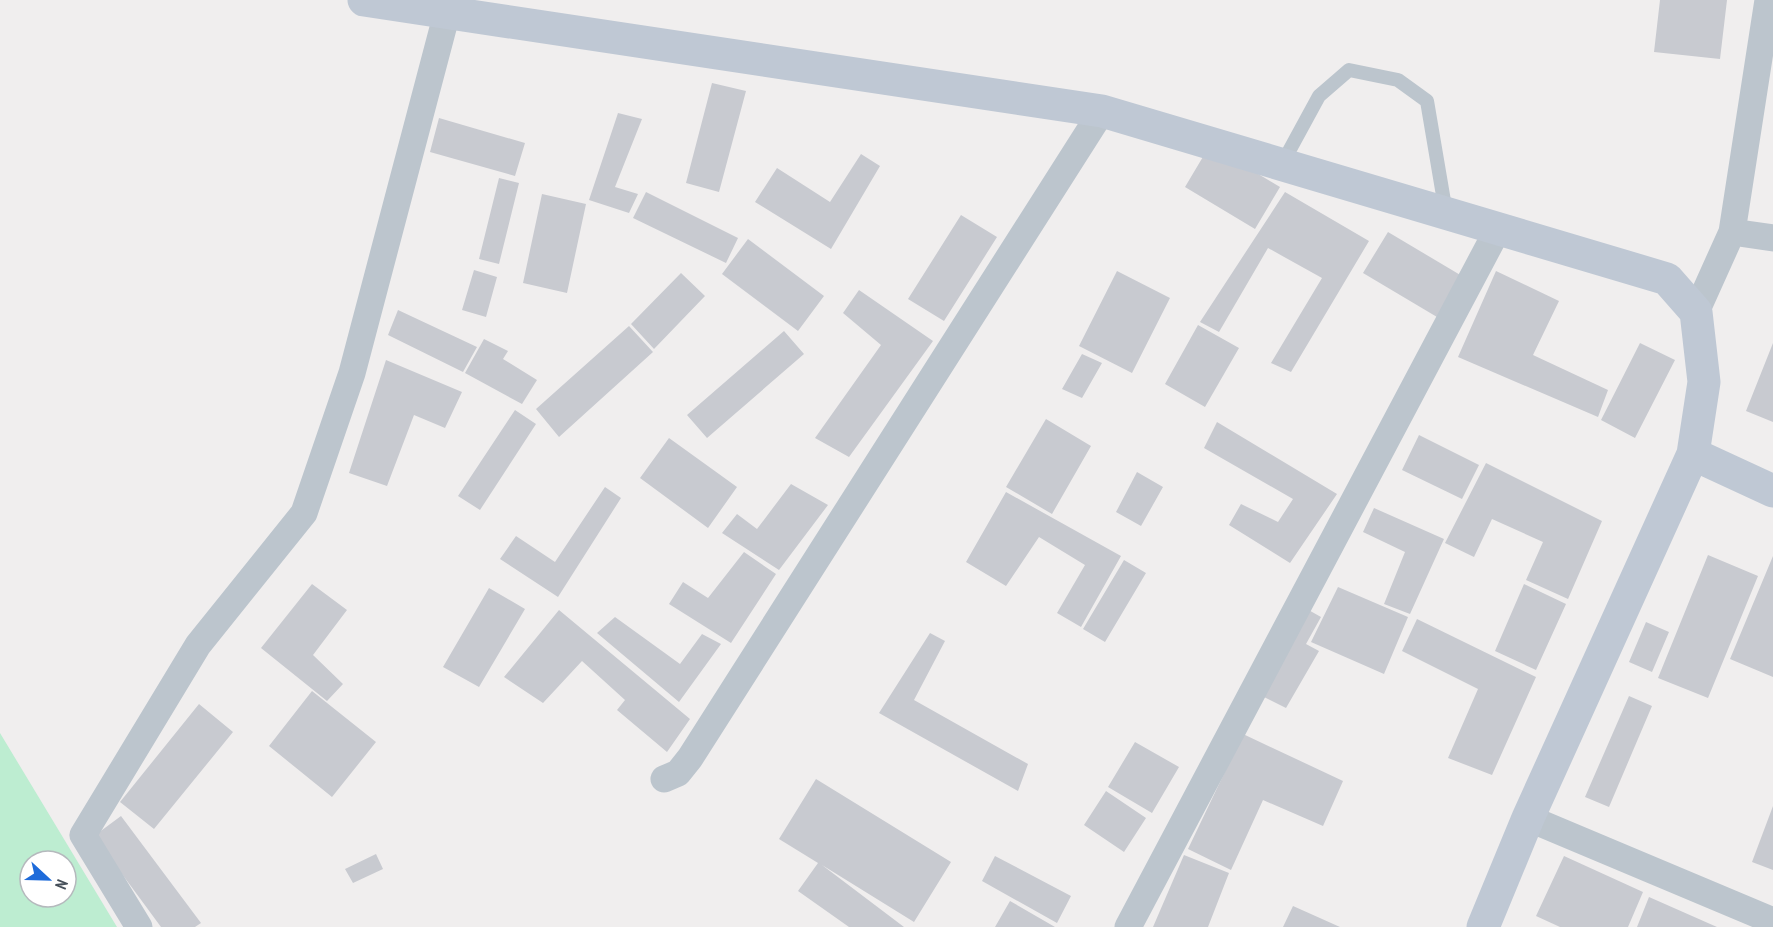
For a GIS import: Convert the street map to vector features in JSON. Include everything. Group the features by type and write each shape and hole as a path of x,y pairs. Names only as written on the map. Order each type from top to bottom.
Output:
{"street":[{"path":"364,0 1102,111 1667,279 1696,312"},
{"path":"1483,927 1528,818 1693,454 1704,382 1696,312 1732,232 1768,0"},
{"path":"139,927 83,835 198,645 304,513 352,373 447,13"},
{"path":"664,779 678,773 690,758 1102,111"},
{"path":"1128,927 1498,229"},
{"path":"1732,232 1773,238"},
{"path":"1693,454 1773,491"},
{"path":"1528,818 1773,921"}],"lane":[{"path":"1282,164 1319,96 1349,70 1398,80 1426,101 1446,213"}],"green space":[{"path":"0,733 70,849 18,849 18,909 78,909 78,862 117,927 0,927"}],"building":[{"path":"1660,0 1727,0 1720,59 1654,52"},
{"path":"712,83 746,91 719,192 686,183"},
{"path":"618,113 642,119 615,187 638,194 629,213 589,200"},
{"path":"439,118 525,143 515,176 430,152"},
{"path":"1210,145 1280,187 1255,229 1185,187"},
{"path":"861,154 880,166 831,249 755,202 777,168 830,202"},
{"path":"499,178 519,183 499,264 479,259"},
{"path":"646,192 738,238 726,263 633,218"},
{"path":"1285,192 1369,241 1291,372 1271,363 1322,278 1268,248 1219,332 1200,322"},
{"path":"542,194 586,204 567,293 523,283"},
{"path":"961,215 997,237 944,321 908,299"},
{"path":"1388,232 1462,276 1437,317 1363,273"},
{"path":"748,239 824,296 798,331 722,274"},
{"path":"474,270 497,277 486,317 462,310"},
{"path":"1117,271 1170,298 1132,373 1079,346"},
{"path":"1496,271 1559,301 1533,355 1608,390 1598,417 1458,357"},
{"path":"681,273 705,296 654,349 631,324"},
{"path":"859,290 933,341 849,457 815,438 881,345 843,313"},
{"path":"398,310 477,347 463,372 388,335"},
{"path":"1198,325 1239,348 1205,407 1165,384"},
{"path":"629,326 653,352 559,437 536,409"},
{"path":"784,331 804,354 707,438 687,415"},
{"path":"484,339 508,351 503,359 537,380 522,404 465,373"},
{"path":"1640,343 1675,360 1635,438 1601,420"},
{"path":"1773,343 1773,422 1746,411"},
{"path":"1082,354 1102,363 1082,398 1062,389"},
{"path":"386,360 462,392 445,428 414,415 387,486 349,473"},
{"path":"515,410 536,424 480,510 458,496"},
{"path":"1046,419 1091,446 1052,514 1006,487"},
{"path":"1217,422 1337,494 1290,563 1229,525 1241,504 1278,522 1293,499 1204,448"},
{"path":"1419,435 1479,465 1462,499 1402,470"},
{"path":"669,438 737,487 708,528 640,478"},
{"path":"1486,463 1602,521 1568,599 1526,580 1543,542 1492,519 1474,557 1445,543"},
{"path":"1137,472 1163,487 1141,526 1116,512"},
{"path":"791,484 828,505 779,570 722,533 737,514 757,529"},
{"path":"605,487 621,498 558,597 500,559 516,536 555,562"},
{"path":"1006,492 1121,556 1081,627 1057,613 1085,565 1039,537 1006,586 966,562"},
{"path":"1374,508 1444,539 1410,614 1384,604 1405,552 1363,532"},
{"path":"744,552 776,574 731,643 669,604 683,582 708,598"},
{"path":"1708,555 1758,576 1708,698 1658,678"},
{"path":"1773,556 1773,677 1730,659"},
{"path":"1124,560 1146,573 1105,642 1083,629"},
{"path":"312,584 347,610 313,655 343,684 327,701 261,648"},
{"path":"1524,584 1566,604 1536,670 1495,651"},
{"path":"1338,587 1408,617 1384,674 1311,642"},
{"path":"489,588 525,609 479,687 443,667"},
{"path":"1305,608 1321,617 1306,644 1319,651 1286,708 1258,694"},
{"path":"559,610 690,719 667,752 617,710 625,700 582,661 543,703 504,677"},
{"path":"615,617 680,664 702,634 721,644 679,702 597,633"},
{"path":"1417,619 1536,677 1492,775 1448,758 1478,689 1402,651"},
{"path":"1646,622 1669,632 1652,672 1629,662"},
{"path":"930,633 945,641 914,700 1028,764 1018,791 879,713"},
{"path":"312,691 376,742 332,797 269,746"},
{"path":"1629,696 1652,706 1609,807 1585,797"},
{"path":"199,704 233,732 154,829 120,802"},
{"path":"1243,734 1343,781 1323,826 1263,800 1231,870 1188,849"},
{"path":"1135,742 1179,767 1152,813 1108,787"},
{"path":"816,779 951,862 914,922 822,865 904,927 849,927 798,891 818,863 779,839"},
{"path":"1106,791 1146,818 1124,852 1084,825"},
{"path":"1773,806 1773,870 1752,862"},
{"path":"121,816 201,923 195,927 161,927 94,836"},
{"path":"376,854 383,869 353,883 345,869"},
{"path":"1184,855 1229,873 1208,927 1153,927"},
{"path":"995,856 1071,896 1057,923 982,881"},
{"path":"1564,856 1643,892 1628,927 1560,927 1536,916"},
{"path":"1649,897 1717,927 1637,927"},
{"path":"1010,901 1055,927 995,927"},
{"path":"1293,906 1340,927 1283,927"}]}
